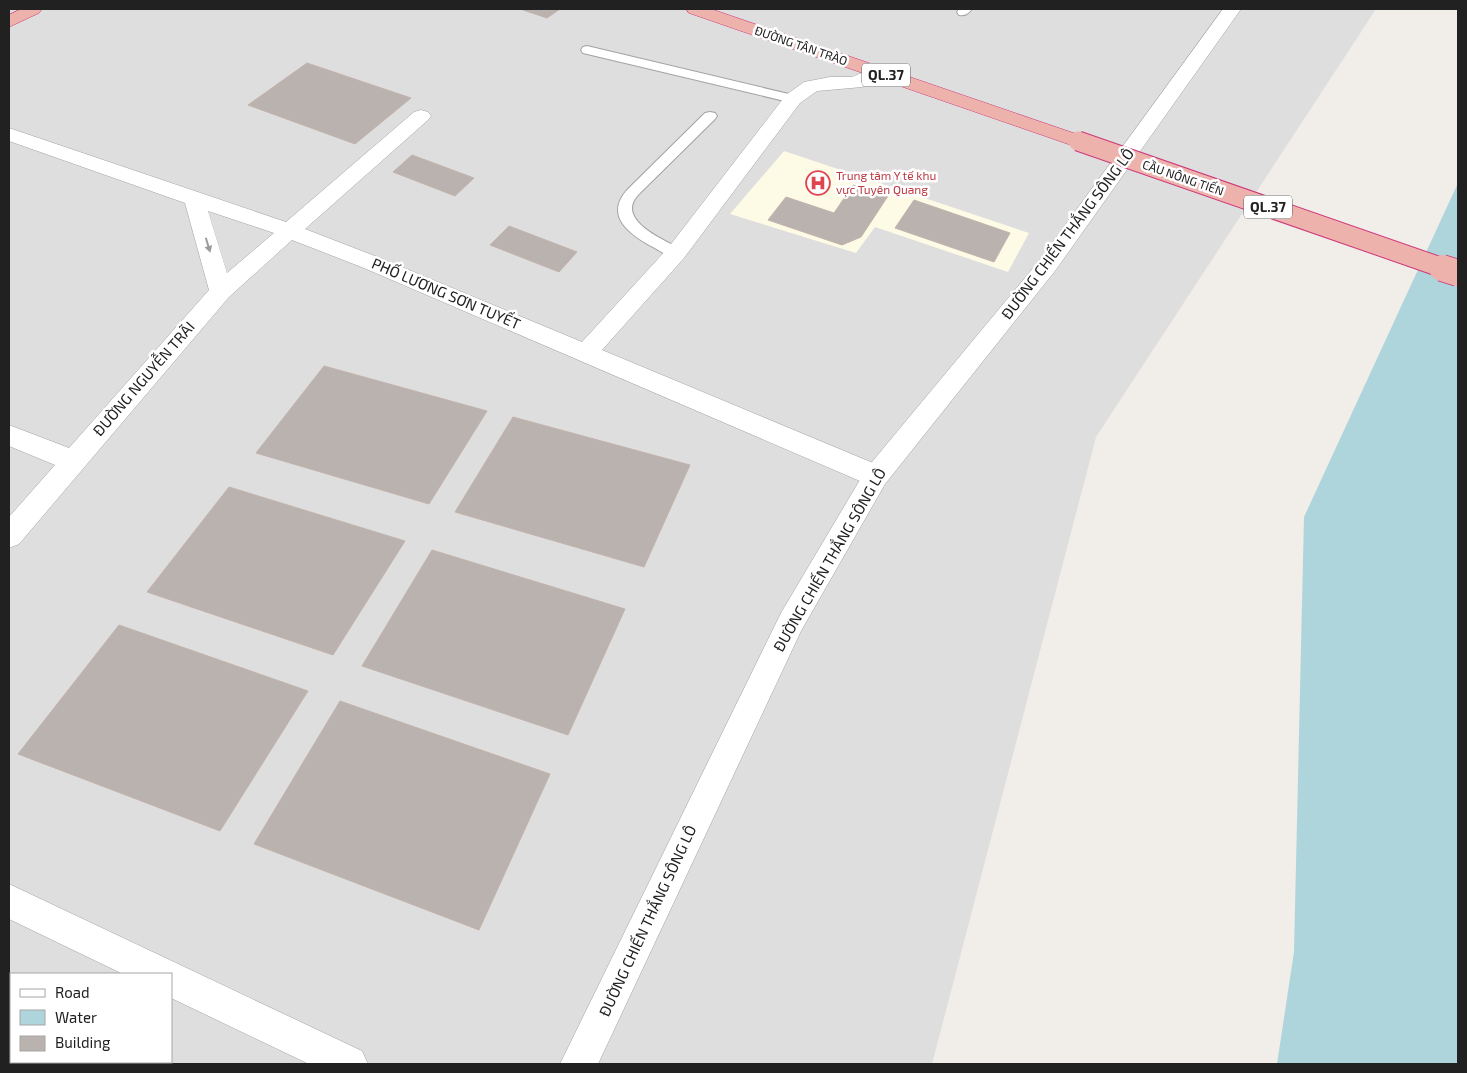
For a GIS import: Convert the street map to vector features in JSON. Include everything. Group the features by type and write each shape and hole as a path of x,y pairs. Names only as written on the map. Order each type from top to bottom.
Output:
{"highway":[{"path":"9,22 32,9"},
{"name":"ĐƯỜNG TÂN TRÀO","path":"695,9 1078,142"},
{"name":"CẦU NÔNG TIẾN","path":"1078,142 1458,273"}],"street":[{"name":"ĐƯỜNG CHIẾN THẮNG SÔNG LÔ","path":"579,1064 791,622 876,476 1048,266 1232,9"},
{"path":"586,354 676,253 793,99 811,86 830,82 855,83 878,72"},
{"name":"ĐƯỜNG NGUYỄN TRÃI","path":"9,536 221,291 421,116"},
{"name":"PHỐ LƯƠNG SƠN TUYẾT","path":"9,134 289,231 372,263 876,476"},
{"path":"194,199 221,291"},
{"path":"9,435 73,461"},
{"path":"9,901 160,973"},
{"path":"172,979 349,1064"}],"lane":[{"path":"587,50 793,99"},
{"path":"676,253 627,222 624,212 625,202 634,190 710,116"}],"shaded area":[{"path":"9,9 1376,9 1096,437 932,1064 9,1064"},
{"name":"Trung tâm Y tế khu vực Tuyên Quang","path":"784,151 1029,233 1008,272 875,227 856,253 730,214"}],"water":[{"path":"1458,183 1458,1064 1277,1064 1294,952 1304,517"}],"building":[{"path":"520,9 560,9 547,18"},
{"path":"307,63 411,98 355,144 248,105"},
{"path":"412,155 474,178 455,196 393,172"},
{"path":"853,185 888,196 861,237 842,245 768,220 786,197 834,213"},
{"path":"914,200 1010,233 994,262 895,228"},
{"path":"509,226 577,252 559,272 490,245"},
{"path":"324,366 487,411 429,504 256,453"},
{"path":"513,417 690,465 644,567 455,512"},
{"path":"229,487 405,541 333,655 147,592"},
{"path":"432,550 625,609 568,735 362,666"},
{"path":"119,625 308,691 220,831 18,754"},
{"path":"340,701 550,774 479,930 254,844"}],"place":[{"name":"Trung tâm Y tế khu vực Tuyên Quang","path":"818,183"}]}
